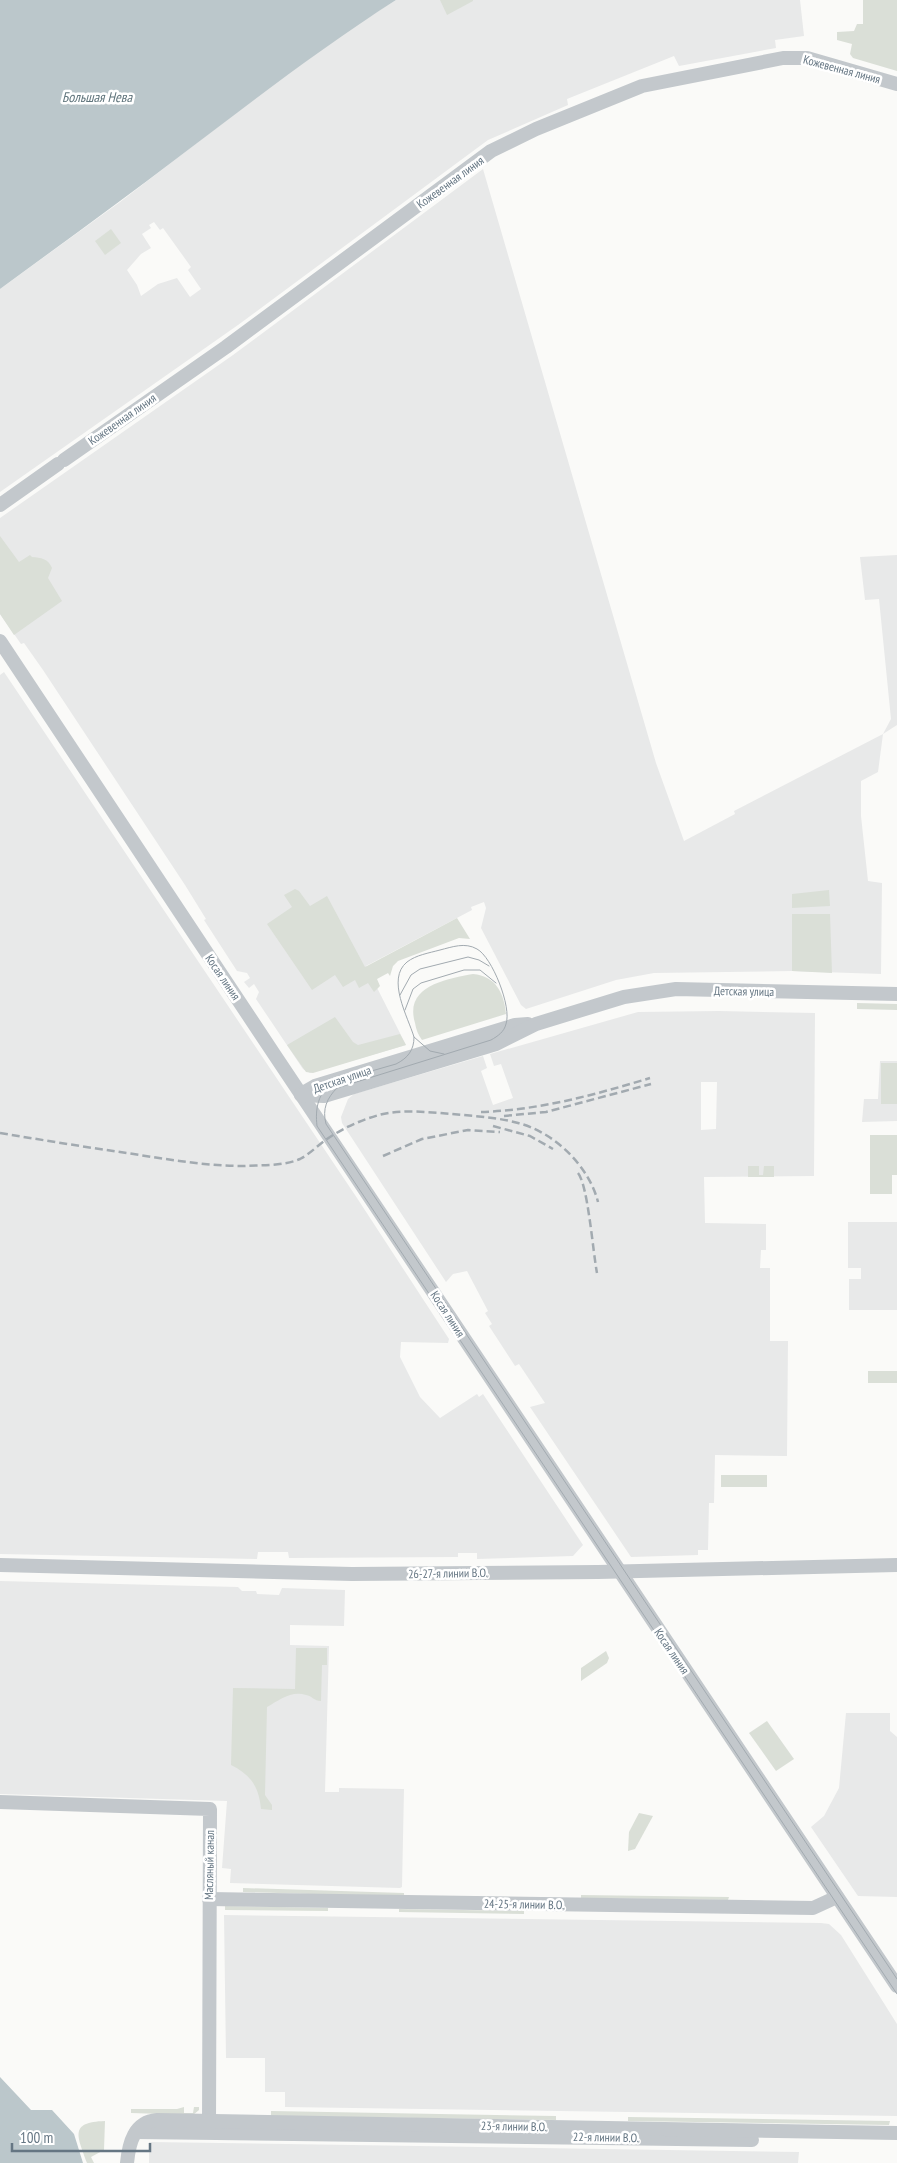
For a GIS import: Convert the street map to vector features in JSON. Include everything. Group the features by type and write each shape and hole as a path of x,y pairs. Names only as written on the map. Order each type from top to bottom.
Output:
{"street":[{"name":"Кожевенная линия","path":"0,505 226,347 491,151 536,128 642,86 783,58 807,58 897,84"},
{"name":"Косая линия","path":"0,641 897,1986"},
{"name":"Детская улица","path":"301,1094 324,1096 496,1044 516,1029 624,997 651,991 676,989 897,994"},
{"name":"26-27-я линии В.О.","path":"0,1565 332,1574 619,1571 897,1565"},
{"name":"Масляный канал","path":"0,1802 210,1809 209,2126"},
{"name":"24-25-я линии В.О.","path":"209,1899 813,1908 837,1897"},
{"name":"23-я линии В.О.","path":"127,2163 129,2148 136,2132 148,2121 209,2126 897,2133"},
{"name":"22-я линии В.О.","path":"209,2126 897,2142"}],"shaded area":[{"path":"396,0 800,0 804,36 775,40 776,48 679,66 674,56 567,99 568,105 488,140 238,325 0,492 0,289 120,202 267,89 353,27","holes":["154,222 160,230 163,228 191,267 188,270 201,289 190,297 177,278 158,284 141,296 137,285 127,270 141,254 151,248 142,234 151,228 149,225"]},
{"path":"440,0 473,0 473,1 447,15"},
{"path":"863,0 897,0 897,71 853,58 850,54 852,44 837,40 837,32 854,31 857,24 863,24"},
{"path":"483,169 656,763 684,841 735,814 734,811 883,734 878,772 861,781 861,816 868,881 882,883 881,974 792,971 654,973 616,980 526,1009 521,1005 481,928 486,908 484,902 471,907 472,910 366,966 406,1045 310,1073 303,1069 256,999 259,992 254,984 249,988 244,982 250,978 247,973 237,971 204,920 206,919 185,885 43,670 24,643 21,644 0,614 0,518 233,355"},
{"path":"111,229 121,243 105,255 95,241"},
{"path":"0,536 19,562 30,555 48,562 52,568 48,578 62,601 14,635 0,614"},
{"path":"897,555 897,725 883,734 891,719 879,599 865,600 860,557"},
{"path":"4,672 357,1198 449,1339 448,1343 401,1342 400,1357 420,1397 440,1418 477,1394 479,1397 483,1394 583,1545 573,1556 477,1559 477,1553 458,1553 458,1557 289,1558 288,1552 258,1552 257,1559 0,1554 0,675"},
{"path":"295,889 299,891 310,906 327,896 365,967 457,918 470,939 459,938 398,961 393,966 390,976 388,973 377,979 380,986 374,992 368,983 359,988 355,980 343,987 335,975 312,990 267,924 292,907 284,895"},
{"path":"829,890 830,906 792,908 792,894"},
{"path":"792,914 830,914 832,973 792,971"},
{"path":"473,974 481,975 493,982 501,993 506,1014 422,1040 417,1030 413,1010 416,1000 421,993 430,986 440,982"},
{"path":"857,1003 897,1004 897,1010 857,1009"},
{"path":"638,1012 815,1013 814,1176 704,1177 705,1223 766,1224 766,1250 761,1250 760,1268 770,1268 770,1341 788,1341 787,1456 715,1455 714,1503 709,1503 708,1550 698,1550 698,1555 631,1557 530,1407 545,1403 519,1364 515,1366 489,1326 492,1324 485,1313 488,1311 467,1271 453,1274 446,1282 342,1123 341,1117 348,1099 354,1094 483,1056 487,1068 481,1071 493,1105 513,1098 501,1064 494,1066 490,1054","holes":["701,1082 717,1082 716,1129 701,1130"]},
{"path":"335,1017 353,1042 358,1045 400,1034 406,1045 313,1073 306,1072 287,1045"},
{"path":"880,1061 897,1061 897,1121 862,1122 864,1099 878,1099"},
{"path":"881,1063 897,1063 897,1104 881,1104"},
{"path":"870,1135 897,1135 897,1175 892,1175 892,1194 870,1194"},
{"path":"748,1166 759,1166 759,1175 763,1175 764,1166 774,1166 774,1177 748,1177"},
{"path":"848,1222 897,1222 897,1310 849,1310 849,1279 861,1279 861,1268 848,1268"},
{"path":"868,1371 897,1371 897,1383 868,1383"},
{"path":"721,1475 767,1475 767,1487 721,1487"},
{"path":"0,1581 238,1587 242,1591 256,1591 257,1594 279,1595 282,1588 345,1590 344,1626 290,1625 290,1645 329,1646 325,1792 339,1792 339,1788 404,1789 402,1887 230,1883 231,1869 222,1868 227,1801 0,1794"},
{"path":"296,1648 327,1648 327,1665 322,1665 321,1701 296,1694 286,1696 267,1707 265,1795 272,1805 272,1810 261,1809 253,1782 244,1773 231,1765 233,1688 295,1689"},
{"path":"606,1651 609,1658 607,1663 581,1681 581,1668"},
{"path":"846,1713 890,1713 890,1731 897,1737 897,1897 858,1896 811,1827 824,1816 839,1788"},
{"path":"767,1721 794,1759 776,1771 749,1733"},
{"path":"639,1813 653,1816 635,1849 628,1851 629,1832"},
{"path":"243,1888 404,1893 404,1897 243,1892"},
{"path":"581,1895 729,1897 728,1900 581,1898"},
{"path":"225,1906 328,1908 328,1911 225,1910"},
{"path":"399,1909 524,1911 524,1914 399,1912"},
{"path":"224,1915 829,1924 841,1935 897,2024 897,2116 285,2107 285,2092 265,2092 265,2058 226,2058"},
{"path":"184,2107 184,2113 193,2113 194,2107 199,2107 199,2110 193,2115 131,2113 131,2109 177,2109"},
{"path":"271,2111 556,2116 556,2120 271,2116"},
{"path":"628,2117 890,2121 889,2125 628,2121"},
{"path":"105,2121 104,2150 91,2157 94,2163 87,2163 79,2139 81,2128 85,2124"},
{"path":"149,2142 799,2152 798,2163 149,2163"}],"water":[{"name":"Большая Нева","path":"0,0 396,0 286,76 0,289"},
{"path":"0,2077 31,2110 52,2110 74,2134 83,2163 0,2163"}],"tram line":[{"path":"897,1979 326,1124 326,1104 337,1088 491,1040 504,1029 507,1016 506,1006 499,983 489,962 477,949 468,946 458,946 414,958 401,969 398,978 400,998 414,1037 410,1053 396,1064 333,1082 324,1091 319,1101 317,1107 317,1126 897,1994"},
{"path":"400,995 411,975 420,969 468,957 479,960 489,966"},
{"path":"405,1010 413,989 421,983 464,970 480,970 496,983"},
{"path":"414,1037 430,1051 444,1054"}],"railway":[{"path":"481,1112 503,1111 567,1101 650,1078"},
{"path":"504,1116 546,1112 651,1084"},
{"path":"0,1133 185,1162 244,1166 280,1164 300,1159 346,1128 366,1119 387,1113 424,1112 484,1117 518,1123 557,1142 568,1152 587,1176 598,1202"},
{"path":"493,1126 530,1136 553,1149"},
{"path":"383,1156 422,1139 468,1130 500,1132"},
{"path":"578,1173 585,1191 597,1273"}]}
